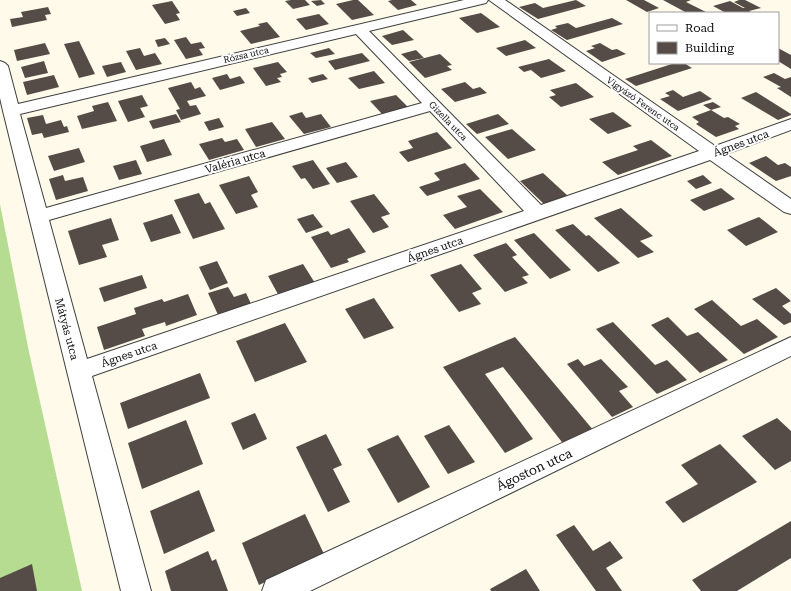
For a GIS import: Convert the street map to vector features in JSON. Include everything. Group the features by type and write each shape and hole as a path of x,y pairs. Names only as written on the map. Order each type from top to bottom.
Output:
{"street":[{"name":"Rózsa utca","path":"11,110 481,0"},
{"name":"Vigyázó Ferenc utca","path":"496,0 791,208"},
{"name":"Gizella utca","path":"358,28 538,213"},
{"name":"Mátyás utca","path":"0,66 136,591"},
{"name":"Valéria utca","path":"38,217 433,106"},
{"name":"Ágnes utca","path":"78,371 712,153 791,124"},
{"name":"Ágoston utca","path":"277,591 791,346"}],"green space":[{"path":"0,204 29,352 82,591 0,591"}],"building":[{"path":"305,0 310,5 293,9 285,1"},
{"path":"321,0 325,4 317,6 311,1"},
{"path":"358,0 374,15 352,20 336,4"},
{"path":"411,0 417,5 398,10 388,1"},
{"path":"576,0 586,6 538,19 519,7 535,3 543,8"},
{"path":"626,0 644,0 659,8 647,12"},
{"path":"663,0 691,0 686,2 706,12 685,12"},
{"path":"745,0 761,8 749,11 751,12 724,12 713,6 730,1 745,8 734,2"},
{"path":"172,1 180,13 176,14 180,20 165,24 152,5"},
{"path":"48,7 51,14 45,15 47,20 12,27 10,19 23,17 21,12"},
{"path":"246,8 250,13 237,16 233,11"},
{"path":"481,13 500,27 477,33 459,18"},
{"path":"319,14 329,24 306,30 296,19"},
{"path":"612,18 623,24 567,40 551,30 557,28 555,26 568,23 576,28"},
{"path":"267,22 280,37 251,44 240,31 260,26 258,24"},
{"path":"403,30 414,40 392,45 382,36"},
{"path":"186,37 191,44 201,42 205,48 199,49 203,55 186,59 174,40"},
{"path":"165,38 170,44 158,47 155,40"},
{"path":"525,40 536,48 506,56 496,48"},
{"path":"79,41 95,74 79,78 64,44"},
{"path":"45,43 50,54 17,61 14,50"},
{"path":"600,43 612,50 617,49 626,54 602,62 586,51 595,48 591,46"},
{"path":"140,48 144,56 155,53 162,64 136,70 126,51"},
{"path":"329,48 335,54 316,58 310,53"},
{"path":"779,49 791,55 791,69 779,62"},
{"path":"416,50 424,58 409,61 401,54"},
{"path":"362,53 370,61 335,70 328,61"},
{"path":"440,54 452,65 447,66 452,70 425,78 409,62"},
{"path":"549,59 566,71 541,78 531,70 524,72 518,67"},
{"path":"44,61 48,73 25,78 21,67"},
{"path":"121,62 126,72 107,77 102,66"},
{"path":"278,62 287,72 280,74 282,77 277,78 281,82 266,86 253,68"},
{"path":"672,64 686,64 692,68 636,86 625,79"},
{"path":"374,71 385,83 359,89 348,78"},
{"path":"774,73 785,79 791,77 791,97 777,88 781,87 763,77"},
{"path":"227,74 230,79 240,76 245,83 220,90 212,78"},
{"path":"323,74 328,79 312,83 308,78"},
{"path":"54,75 59,87 27,95 23,82"},
{"path":"191,82 195,89 200,87 206,96 187,101 190,106 196,105 201,114 181,120 176,110 180,109 168,88"},
{"path":"465,82 473,89 480,87 487,93 455,102 441,89"},
{"path":"576,83 594,97 561,107 549,97 556,95 550,90"},
{"path":"673,90 683,97 700,91 712,99 678,111 660,99 670,96 665,93"},
{"path":"756,92 791,115 778,120 741,98"},
{"path":"142,95 148,106 140,108 145,117 128,122 118,101"},
{"path":"396,95 408,107 382,114 370,101"},
{"path":"108,102 117,121 82,129 77,116 94,111 92,106"},
{"path":"713,102 721,107 711,110 703,105"},
{"path":"711,110 724,118 728,117 740,124 735,126 739,129 716,137 696,124 699,122 692,117"},
{"path":"302,112 306,118 321,114 331,127 304,134 289,116"},
{"path":"613,112 632,126 608,134 589,119"},
{"path":"176,114 181,122 153,129 149,121"},
{"path":"498,114 509,124 477,134 466,124"},
{"path":"43,115 46,124 61,120 64,127 67,126 69,132 44,138 42,133 32,135 27,118"},
{"path":"219,118 224,127 209,131 204,122"},
{"path":"272,122 285,139 256,147 245,129"},
{"path":"512,129 536,150 508,159 485,137"},
{"path":"437,132 452,148 408,162 399,152 413,148 408,141"},
{"path":"222,138 225,142 237,139 244,150 209,160 199,144"},
{"path":"164,139 172,155 147,162 140,146"},
{"path":"651,140 672,156 618,175 602,162 638,150 633,146"},
{"path":"79,148 85,162 54,171 48,156"},
{"path":"766,156 778,165 785,163 791,167 791,176 776,181 749,163"},
{"path":"136,160 142,174 119,180 113,166"},
{"path":"313,160 330,184 313,189 305,178 301,179 292,166"},
{"path":"346,162 358,177 337,183 326,168"},
{"path":"465,163 480,179 427,196 419,187 440,180 434,173"},
{"path":"543,173 568,196 544,204 520,181"},
{"path":"63,175 65,181 83,177 88,191 56,200 49,179"},
{"path":"703,175 712,183 696,189 687,181"},
{"path":"249,176 258,192 251,195 258,207 236,214 219,185"},
{"path":"721,188 735,199 704,211 690,200"},
{"path":"480,189 503,212 455,229 443,215 467,207 457,196"},
{"path":"199,193 205,204 210,202 225,229 193,239 174,200"},
{"path":"374,194 390,214 381,217 389,227 373,233 350,201"},
{"path":"621,208 653,236 640,241 654,252 638,258 594,218"},
{"path":"172,214 181,233 151,242 143,223"},
{"path":"313,214 323,227 306,233 297,219"},
{"path":"759,217 778,232 746,246 727,230"},
{"path":"111,218 119,240 102,245 107,257 79,265 68,231"},
{"path":"573,224 586,236 589,235 620,263 598,272 555,230"},
{"path":"349,228 366,252 347,259 349,262 331,268 311,237 328,231 331,235"},
{"path":"534,233 571,270 550,279 514,240"},
{"path":"506,243 517,255 512,257 529,275 522,277 528,283 505,292 473,255"},
{"path":"217,261 228,283 210,290 199,267"},
{"path":"303,264 315,283 279,296 268,276"},
{"path":"461,264 482,289 472,293 481,304 459,312 430,275"},
{"path":"142,275 147,288 104,302 99,288"},
{"path":"228,287 234,297 246,293 252,306 219,317 208,293"},
{"path":"776,288 791,301 782,306 791,314 791,322 784,325 752,299"},
{"path":"188,294 197,315 166,326 165,322 142,329 145,336 104,350 97,327 136,314 134,308 162,299 164,302"},
{"path":"374,298 394,328 364,339 345,309"},
{"path":"712,300 741,326 757,319 778,337 744,354 694,309"},
{"path":"668,317 687,336 698,332 728,360 700,373 651,325"},
{"path":"613,322 655,365 667,360 687,380 657,394 596,329"},
{"path":"285,323 307,362 255,382 236,341"},
{"path":"515,337 594,431 565,446 503,367 485,374 533,439 505,453 443,367"},
{"path":"578,359 584,366 601,359 628,387 619,391 633,407 612,417 567,364"},
{"path":"200,373 210,398 128,429 120,403"},
{"path":"255,413 267,439 243,450 231,423"},
{"path":"777,418 791,431 791,461 775,470 742,436"},
{"path":"186,420 203,464 142,489 128,443"},
{"path":"449,425 475,462 448,474 424,436"},
{"path":"326,434 342,465 333,469 350,502 328,512 296,447"},
{"path":"398,435 430,487 398,503 367,449"},
{"path":"720,444 757,482 683,523 665,502 698,484 681,465"},
{"path":"199,490 215,531 164,554 150,511"},
{"path":"305,514 324,554 259,585 242,543"},
{"path":"791,521 791,558 737,591 701,591 692,580"},
{"path":"574,525 593,551 610,541 623,558 606,568 622,591 596,591 556,535"},
{"path":"208,551 212,561 216,559 228,591 171,591 165,571"},
{"path":"32,564 37,591 0,591 0,578"},
{"path":"526,569 540,591 491,591 490,589"}]}
